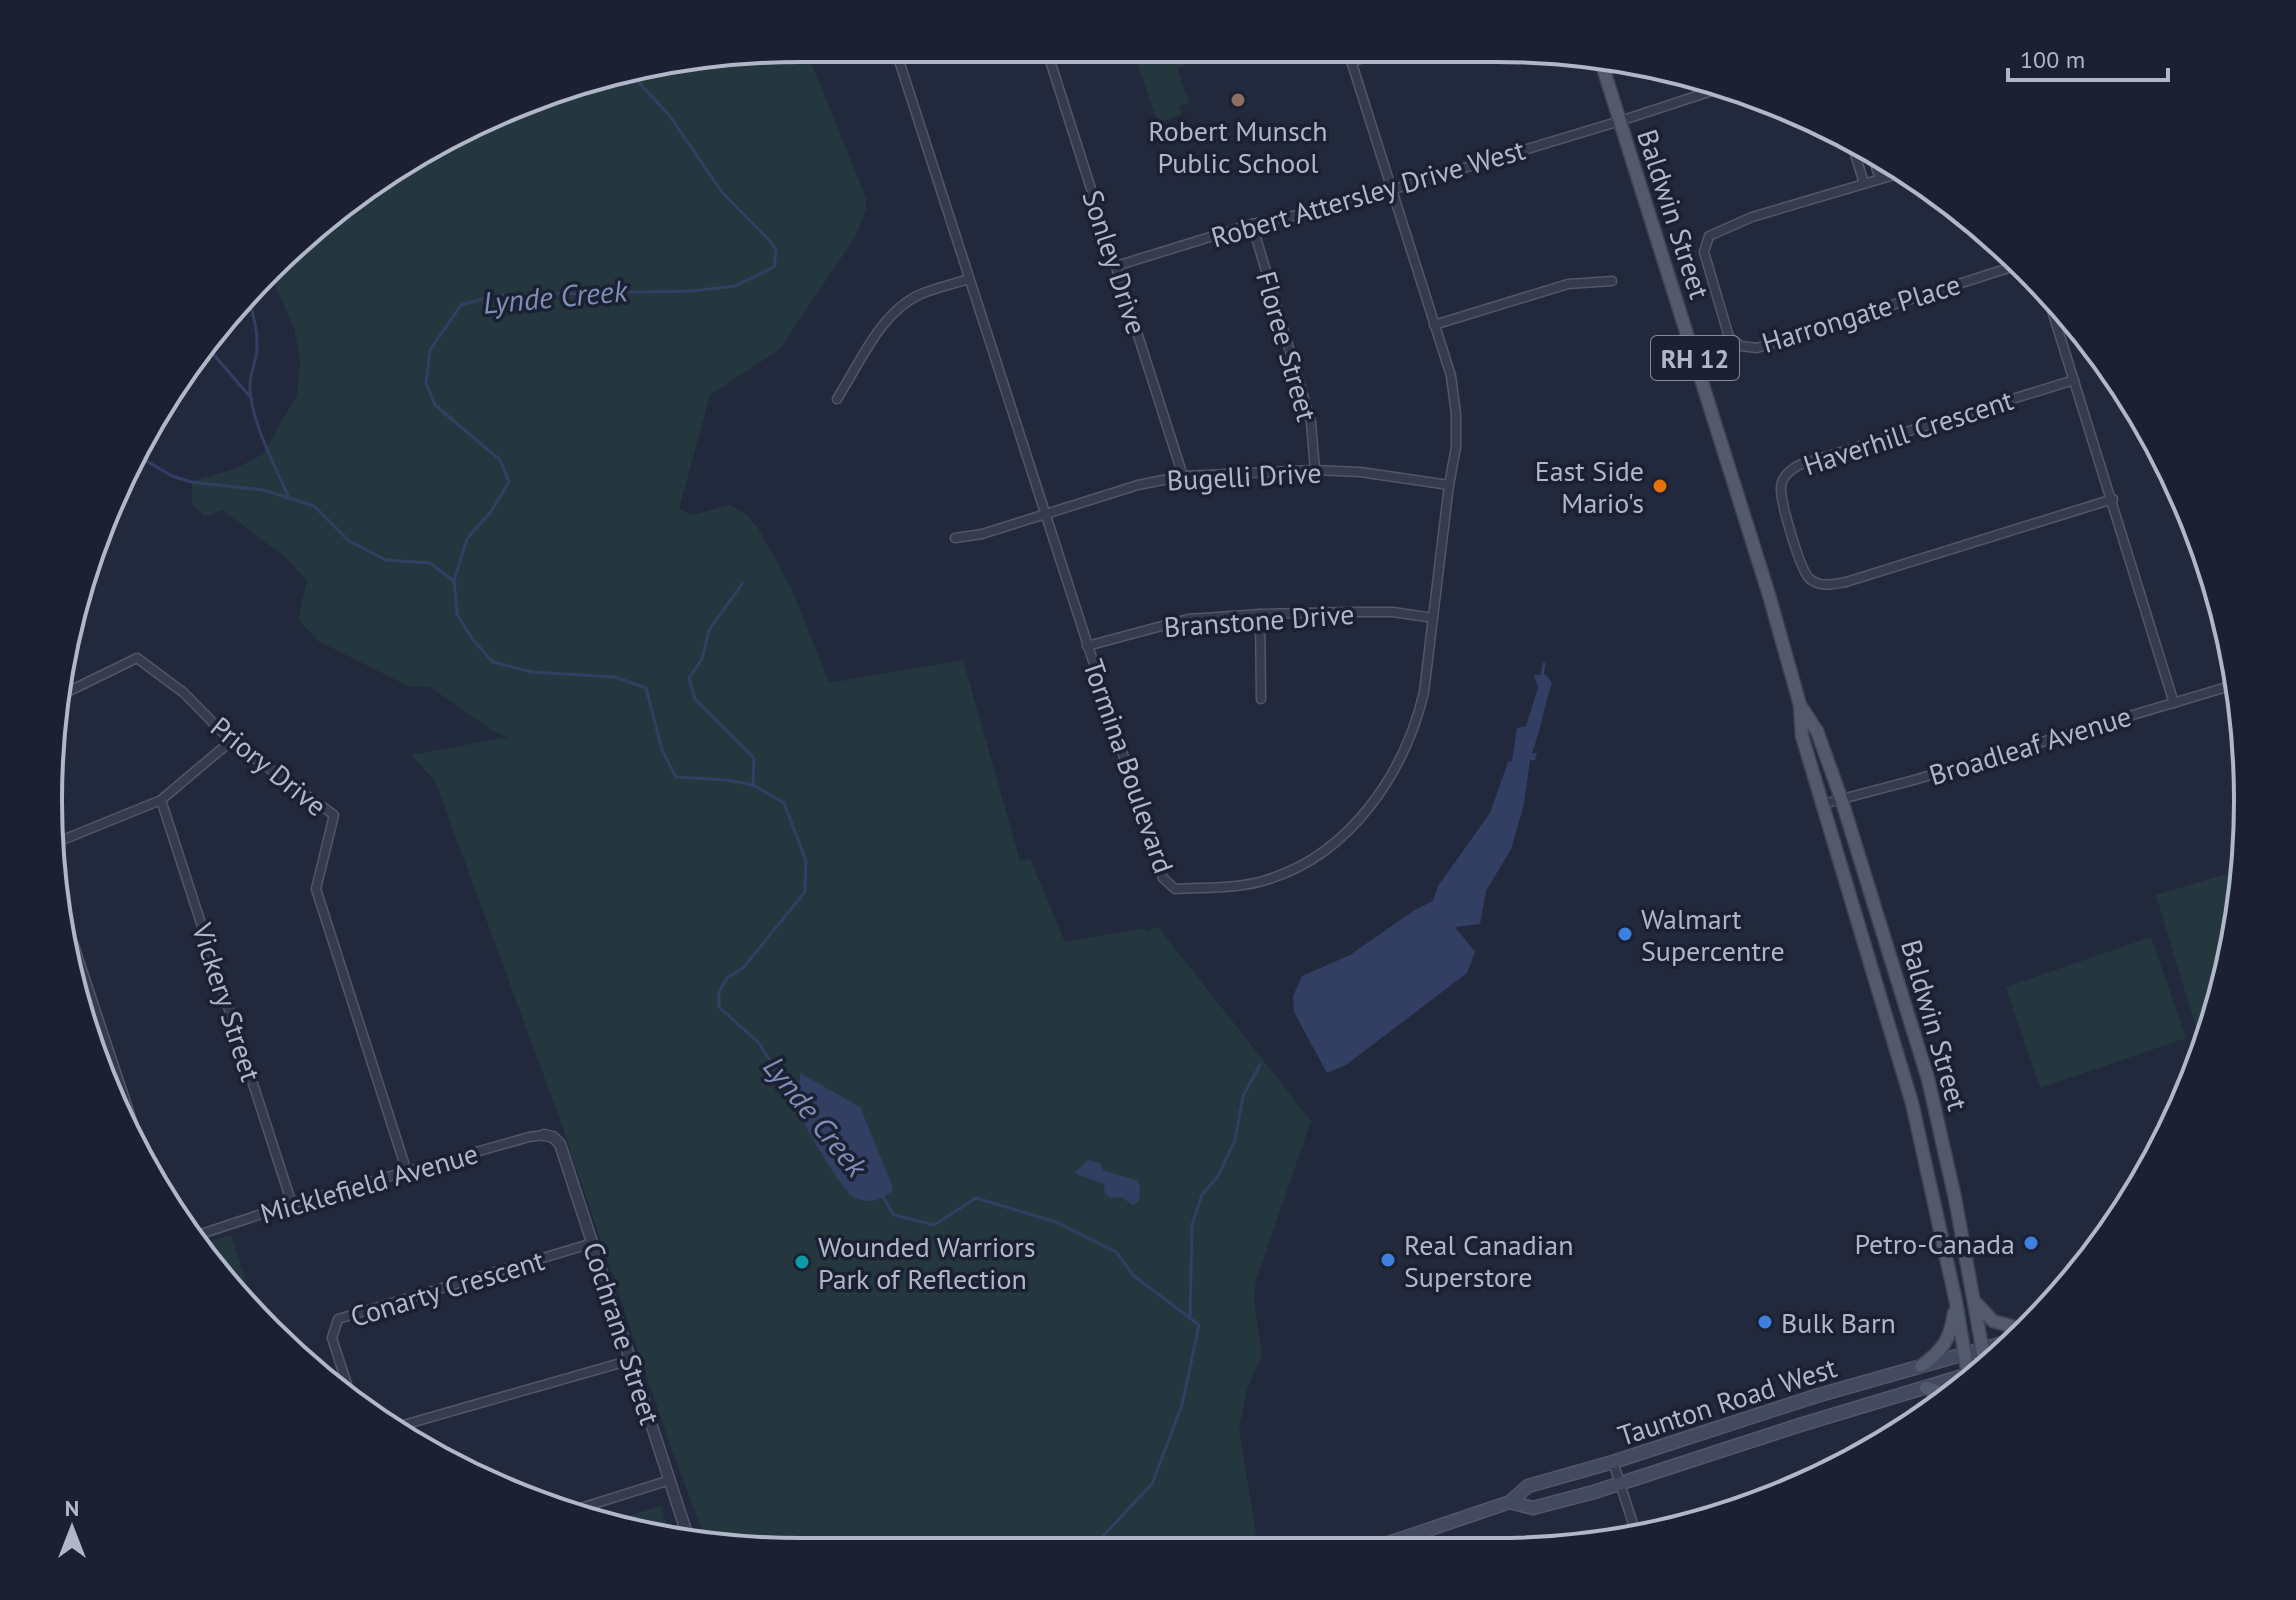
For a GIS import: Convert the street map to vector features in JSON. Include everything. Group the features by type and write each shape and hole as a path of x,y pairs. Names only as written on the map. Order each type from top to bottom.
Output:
{"main road":[{"name":"Baldwin Street","path":"1604,70 1769,595 1800,705 1802,736 1906,1079 1956,1302 1967,1367"},
{"name":"Baldwin Street","path":"1800,705 1817,731 1841,798 1928,1079 1955,1198 1984,1354"},
{"path":"1973,1298 1993,1321 2013,1327"},
{"path":"1921,1366 1941,1352 1951,1331 1956,1302"},
{"name":"Taunton Road West","path":"1404,1538 1510,1502 1528,1486 1613,1462 1816,1396 1992,1346"},
{"name":"Taunton Road West","path":"1510,1502 1533,1508 1948,1382"},
{"path":"1926,1388 1936,1391"}],"street":[{"name":"Tormina Boulevard","path":"899,62 1163,878 1175,889 1240,885 1266,880 1296,868 1324,850 1372,804 1390,781 1416,724 1424,692 1456,447 1456,414 1451,376 1351,62"},
{"name":"Sonley Drive","path":"1050,62 1183,476"},
{"name":"Robert Attersley Drive West","path":"1116,266 1252,224 1318,211 1706,93"},
{"path":"1856,156 1864,183"},
{"path":"1876,168 1880,179"},
{"name":"Harrongate Place","path":"1890,176 1752,217 1709,236 1704,252 1729,337 1741,346 1757,348 2008,268"},
{"name":"Floree Street","path":"1252,224 1311,422 1315,470"},
{"path":"837,399 892,314 919,295 969,279"},
{"path":"1434,325 1568,284 1612,281"},
{"path":"2054,317 2174,703"},
{"name":"Haverhill Crescent","path":"2074,380 1799,465 1787,472 1781,488 1799,563 1809,579 1825,586 1846,582 2113,499"},
{"name":"Bugelli Drive","path":"955,538 982,534 1138,485 1183,476 1315,470 1360,472 1449,485"},
{"name":"Branstone Drive","path":"1087,646 1188,619 1260,614 1393,612 1433,618"},
{"path":"1260,614 1261,699"},
{"name":"Priory Drive","path":"70,691 137,658 184,693 231,741 334,815 316,889 407,1172"},
{"name":"Broadleaf Avenue","path":"1823,804 2225,688"},
{"path":"64,839 161,800 231,741"},
{"name":"Vickery Street","path":"161,800 292,1204"},
{"name":"Micklefield Avenue","path":"203,1233 292,1204 544,1135"},
{"name":"Cochrane Street","path":"544,1135 553,1137 560,1144 685,1529"},
{"name":"Conarty Crescent","path":"346,1381 332,1338 338,1319 593,1243"},
{"path":"407,1424 631,1360"},
{"path":"1613,1462 1633,1525"},
{"path":"587,1506 670,1480"}],"shaded area":[{"path":"811,62 866,198 866,210 855,237 780,349 710,395 679,509 692,515 730,505 746,514 758,528 791,588 829,683 963,660 1020,861 1030,859 1065,942 1158,927 1311,1121 1256,1280 1254,1299 1262,1355 1247,1389 1239,1429 1257,1538 800,1538 703,1532 671,1448 558,1114 435,781 411,755 508,737 493,731 430,687 408,686 318,641 298,619 307,581 286,558 223,510 205,516 192,504 192,481 235,469 263,454 297,395 300,360 294,328 274,282 278,278 313,245 390,186 474,138 563,101 656,76 704,68"},
{"path":"1137,62 1185,62 1186,65 1177,68 1189,103 1179,106 1182,114 1158,123"},
{"path":"2230,873 2220,944 2197,1031 2156,895"},
{"path":"2151,937 2186,1038 2040,1088 2006,987"},
{"path":"231,1235 249,1291 245,1287 210,1242"},
{"path":"661,1506 667,1526 656,1524 625,1517"}],"water":[{"path":"1534,675 1546,675 1552,683 1532,753 1537,753 1535,760 1530,760 1524,804 1511,849 1486,891 1480,924 1455,927 1475,952 1467,973 1346,1065 1327,1073 1294,1012 1293,996 1302,976 1350,955 1413,911 1433,901 1438,886 1490,813 1508,762 1512,761 1517,728 1526,726 1538,688"},
{"path":"800,1073 860,1107 892,1191 873,1201 862,1200 852,1196 841,1183 801,1116"},
{"path":"1088,1160 1100,1163 1103,1170 1138,1181 1139,1201 1133,1205 1121,1197 1111,1198 1105,1194 1104,1184 1074,1173"}],"waterway":[{"name":"Lynde Creek","path":"637,80 669,115 722,192 771,242 776,251 774,267 735,286 692,291 497,295 461,305 430,350 426,383 435,405 500,460 509,482 492,510 467,539 454,581 457,614 473,640 493,662 532,672 615,677 646,688 662,750 676,777 753,785 784,803 806,861 805,892 743,968 727,978 719,992 719,1007 758,1042 774,1066 800,1086"},
{"path":"251,307 257,341 250,380 251,398 264,441 288,496"},
{"path":"213,354 252,399"},
{"path":"145,460 172,476 191,482 263,490 314,506 349,541 386,560 430,563 454,581"},
{"path":"742,584 709,630 702,659 689,678 695,699 754,758 753,785"},
{"path":"1542,676 1544,664"},
{"path":"1190,1316 1192,1225 1202,1195 1218,1176 1235,1140 1243,1096 1260,1065"},
{"name":"Lynde Creek","path":"881,1194 894,1215 934,1225 976,1198 1056,1222 1116,1252 1134,1276 1199,1325 1182,1405 1152,1484 1101,1538"}],"place":[{"name":"Robert Munsch Public School","path":"1238,100"},
{"name":"East Side Mario's","path":"1660,486"},
{"name":"Walmart Supercentre","path":"1625,934"},
{"name":"Petro-Canada","path":"2031,1243"},
{"name":"Real Canadian Superstore","path":"1388,1260"},
{"name":"Wounded Warriors Park of Reflection","path":"802,1262"},
{"name":"Bulk Barn","path":"1765,1322"}]}
